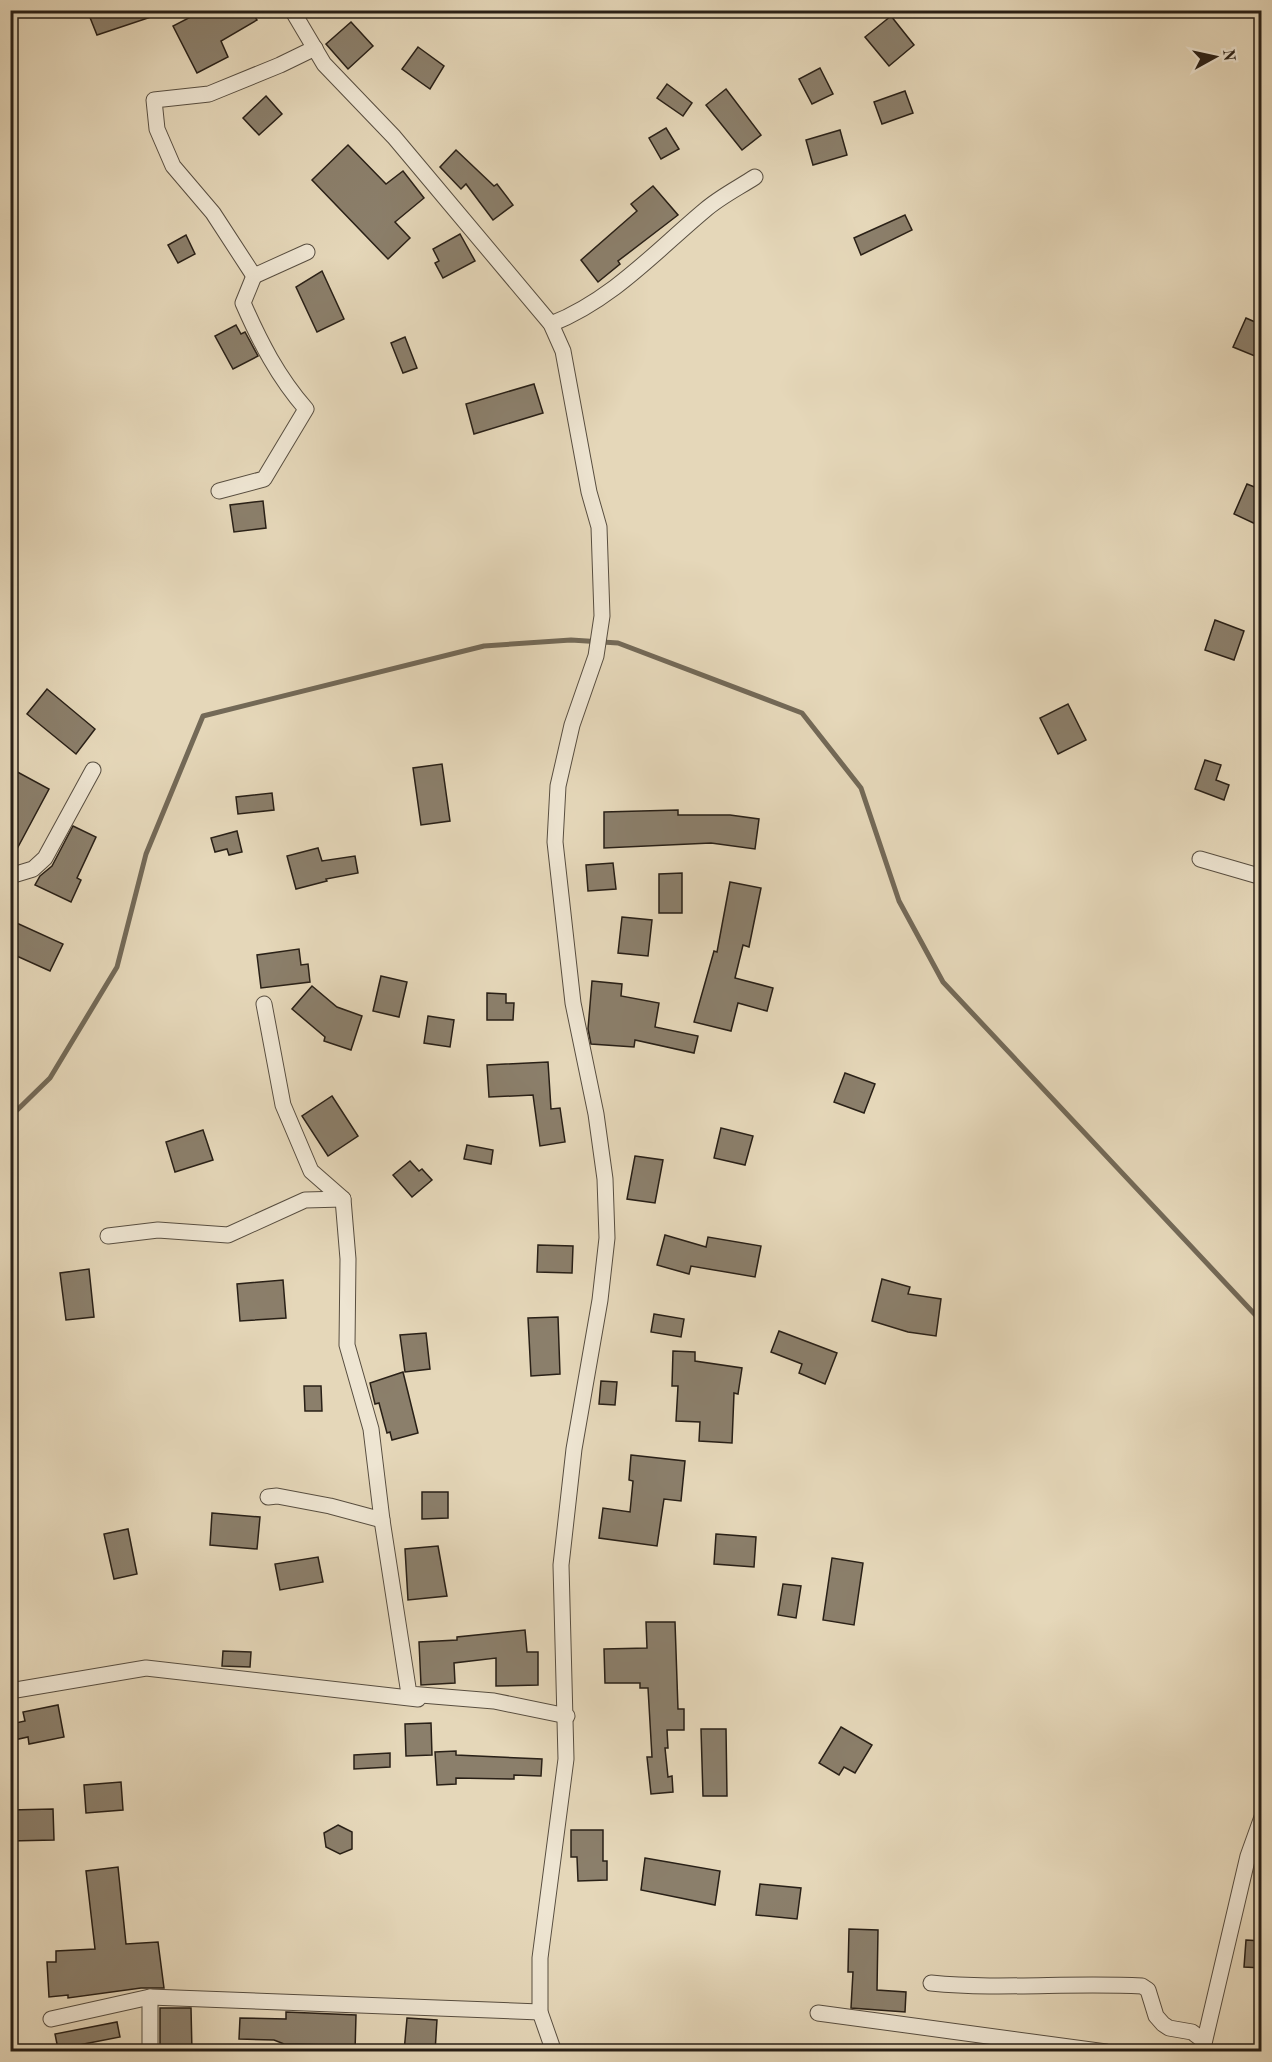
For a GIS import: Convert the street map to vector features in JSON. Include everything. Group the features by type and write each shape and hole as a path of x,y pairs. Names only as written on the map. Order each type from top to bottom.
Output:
{"street":[{"path":"292,10 324,64 394,138 551,324 562,351 589,492 599,527 600,627 597,652 572,725 560,776 555,842 573,1003 598,1125 605,1179 607,1238 600,1300 574,1449 561,1565 561,1644 567,1716 566,1760 540,1958 540,2012 554,2052"},
{"path":"254,276 213,213 173,166 157,129 154,100 209,94 315,48"},
{"path":"551,324 574,315 618,286 707,208 755,177"},
{"path":"219,491 264,479 306,409 285,385 259,340 243,303 254,276 308,252"},
{"path":"10,876 33,869 45,858 93,770"},
{"path":"1200,859 1262,877"},
{"path":"264,1004 284,1105 312,1171 343,1199 348,1260 347,1345 371,1429 382,1520 409,1694 494,1701 567,1716"},
{"path":"108,1236 158,1230 228,1235 305,1200 343,1199"},
{"path":"268,1497 277,1496 330,1506 382,1520"},
{"path":"10,1691 146,1668 567,1716"},
{"path":"1203,2046 1248,1856 1262,1816"},
{"path":"931,1983 974,1987 1079,1983 1142,1986 1148,1990 1156,2016 1163,2024 1169,2028 1192,2032 1203,2046"},
{"path":"51,2019 150,1997 540,2012"},
{"path":"150,1997 150,2052"},
{"path":"818,2013 1106,2052"}],"building":[{"path":"87,10 160,10 160,14 97,35"},
{"path":"204,10 251,10 257,20 221,41 228,57 197,73 173,26"},
{"path":"891,16 914,45 889,66 865,37"},
{"path":"351,22 373,46 348,69 326,44"},
{"path":"418,47 444,66 430,89 402,69"},
{"path":"820,68 833,94 812,104 799,79"},
{"path":"667,84 692,103 683,116 657,98"},
{"path":"726,89 761,135 742,150 706,105"},
{"path":"905,91 913,113 882,124 874,102"},
{"path":"266,96 282,114 259,135 243,118"},
{"path":"666,128 679,149 661,159 649,138"},
{"path":"840,130 847,155 813,165 806,140"},
{"path":"348,145 386,184 403,171 424,198 395,222 410,238 388,259 312,180"},
{"path":"456,150 494,186 497,184 513,205 493,220 466,184 461,189 440,167"},
{"path":"653,186 678,215 618,261 620,264 598,282 581,260 637,211 631,204"},
{"path":"905,215 912,230 861,255 854,238"},
{"path":"460,234 475,261 443,278 435,263 439,261 433,249"},
{"path":"186,235 195,254 178,263 168,245"},
{"path":"322,271 344,319 317,332 296,287"},
{"path":"1246,318 1262,325 1262,359 1233,347"},
{"path":"236,325 241,334 245,332 258,356 233,369 215,336"},
{"path":"405,337 417,368 403,373 391,343"},
{"path":"534,384 543,413 474,434 466,404"},
{"path":"1247,484 1262,490 1262,527 1234,514"},
{"path":"263,501 266,528 234,532 230,505"},
{"path":"1215,620 1244,631 1234,660 1205,650"},
{"path":"47,689 95,729 76,754 27,714"},
{"path":"1068,704 1086,740 1058,754 1040,718"},
{"path":"1205,760 1221,765 1216,780 1229,785 1224,800 1195,789"},
{"path":"442,764 450,821 421,825 413,768"},
{"path":"10,768 49,789 10,862"},
{"path":"272,793 274,810 238,814 236,797"},
{"path":"678,810 678,815 730,815 759,819 755,849 711,843 604,848 604,812"},
{"path":"73,826 96,837 77,878 81,880 71,902 35,885 40,876 52,866"},
{"path":"237,831 242,852 229,855 227,849 215,852 211,838"},
{"path":"318,848 322,861 355,856 358,873 326,879 327,881 296,889 287,856"},
{"path":"613,863 616,889 588,891 586,865"},
{"path":"682,873 682,913 659,913 659,874"},
{"path":"730,882 761,888 749,947 743,945 735,978 773,988 767,1011 738,1003 731,1031 694,1022 714,951 717,952"},
{"path":"622,917 652,920 648,956 618,953"},
{"path":"10,920 63,944 50,971 10,953"},
{"path":"299,949 301,965 308,964 310,982 261,988 257,955"},
{"path":"381,976 407,982 399,1017 373,1011"},
{"path":"592,981 622,984 621,996 659,1003 655,1027 698,1036 694,1053 635,1040 634,1047 591,1044 588,1029"},
{"path":"312,986 337,1007 362,1016 351,1050 324,1041 325,1037 292,1009"},
{"path":"487,993 506,994 506,1003 514,1003 513,1020 487,1020"},
{"path":"428,1016 454,1020 450,1047 424,1043"},
{"path":"548,1062 551,1109 560,1108 565,1142 540,1146 533,1095 489,1097 487,1065"},
{"path":"845,1073 875,1084 864,1113 834,1102"},
{"path":"332,1096 358,1136 328,1156 302,1116"},
{"path":"721,1128 753,1136 745,1165 714,1158"},
{"path":"203,1130 213,1160 175,1172 166,1142"},
{"path":"467,1145 493,1150 491,1164 464,1159"},
{"path":"635,1156 663,1160 655,1203 627,1199"},
{"path":"410,1161 432,1180 412,1197 393,1175"},
{"path":"665,1235 706,1247 708,1237 761,1246 755,1277 691,1266 689,1274 657,1265"},
{"path":"538,1245 573,1246 572,1273 537,1272"},
{"path":"89,1269 94,1317 66,1320 60,1273"},
{"path":"882,1279 910,1287 908,1294 941,1299 936,1336 908,1332 872,1321"},
{"path":"283,1280 286,1318 240,1321 237,1284"},
{"path":"654,1314 684,1319 681,1337 651,1332"},
{"path":"558,1317 560,1374 531,1376 528,1318"},
{"path":"779,1331 837,1353 825,1384 799,1373 802,1364 771,1352"},
{"path":"426,1333 430,1369 405,1372 400,1335"},
{"path":"673,1351 695,1352 695,1361 742,1368 738,1394 734,1393 732,1443 699,1441 700,1422 676,1421 678,1386 672,1386"},
{"path":"403,1372 418,1433 392,1440 390,1432 387,1433 379,1403 375,1404 370,1383"},
{"path":"601,1381 617,1382 615,1405 599,1404"},
{"path":"304,1386 321,1386 322,1411 305,1411"},
{"path":"631,1455 685,1461 681,1501 664,1499 657,1546 599,1538 603,1508 630,1512 633,1481 629,1480"},
{"path":"422,1492 448,1492 448,1518 422,1519"},
{"path":"212,1513 260,1517 257,1549 210,1545"},
{"path":"128,1529 137,1574 114,1579 104,1534"},
{"path":"716,1534 756,1537 754,1567 714,1564"},
{"path":"438,1546 447,1596 408,1600 405,1549"},
{"path":"318,1557 323,1582 280,1590 275,1564"},
{"path":"832,1558 863,1563 854,1625 823,1620"},
{"path":"783,1584 801,1586 796,1618 778,1615"},
{"path":"646,1622 675,1622 678,1709 684,1709 684,1730 667,1730 668,1748 665,1748 668,1777 672,1776 673,1792 651,1794 647,1757 652,1757 648,1688 640,1688 640,1683 605,1683 604,1649 647,1648"},
{"path":"525,1630 527,1652 538,1652 538,1685 496,1686 496,1658 454,1663 455,1683 421,1685 419,1642 457,1640 457,1637"},
{"path":"223,1651 251,1652 250,1667 222,1666"},
{"path":"58,1705 64,1737 29,1744 28,1737 14,1740 11,1724 25,1721 23,1712"},
{"path":"431,1723 432,1755 406,1756 405,1724"},
{"path":"841,1727 872,1745 855,1773 844,1767 839,1775 819,1763"},
{"path":"701,1729 726,1729 727,1796 703,1796"},
{"path":"456,1751 456,1755 542,1759 541,1776 514,1775 514,1779 456,1778 456,1784 437,1785 435,1752"},
{"path":"390,1753 390,1767 354,1769 354,1755"},
{"path":"121,1782 123,1810 86,1813 84,1785"},
{"path":"53,1809 54,1840 10,1841 10,1810"},
{"path":"338,1825 352,1832 352,1849 340,1854 326,1847 324,1833"},
{"path":"571,1830 603,1830 603,1861 607,1861 607,1880 578,1881 577,1857 571,1857"},
{"path":"645,1858 720,1871 715,1905 641,1890"},
{"path":"118,1867 126,1944 158,1942 164,1988 141,1988 68,1998 68,1995 49,1997 47,1962 56,1962 56,1951 95,1949 86,1871"},
{"path":"760,1884 801,1888 797,1919 756,1915"},
{"path":"849,1929 878,1930 877,1990 906,1992 905,2012 851,2008 853,1972 848,1972"},
{"path":"1246,1940 1262,1941 1262,1968 1244,1967"},
{"path":"160,2008 191,2008 192,2052 160,2052"},
{"path":"286,2012 356,2015 355,2052 330,2052 330,2045 284,2044 274,2040 239,2039 240,2018 286,2019"},
{"path":"407,2018 437,2020 435,2052 404,2052"},
{"path":"117,2022 120,2037 58,2049 55,2034"}],"waterway":[{"path":"10,1117 50,1078 117,967 146,854 203,716 484,646 571,640 618,643 802,713 861,788 899,901 943,982 1262,1322"}]}
